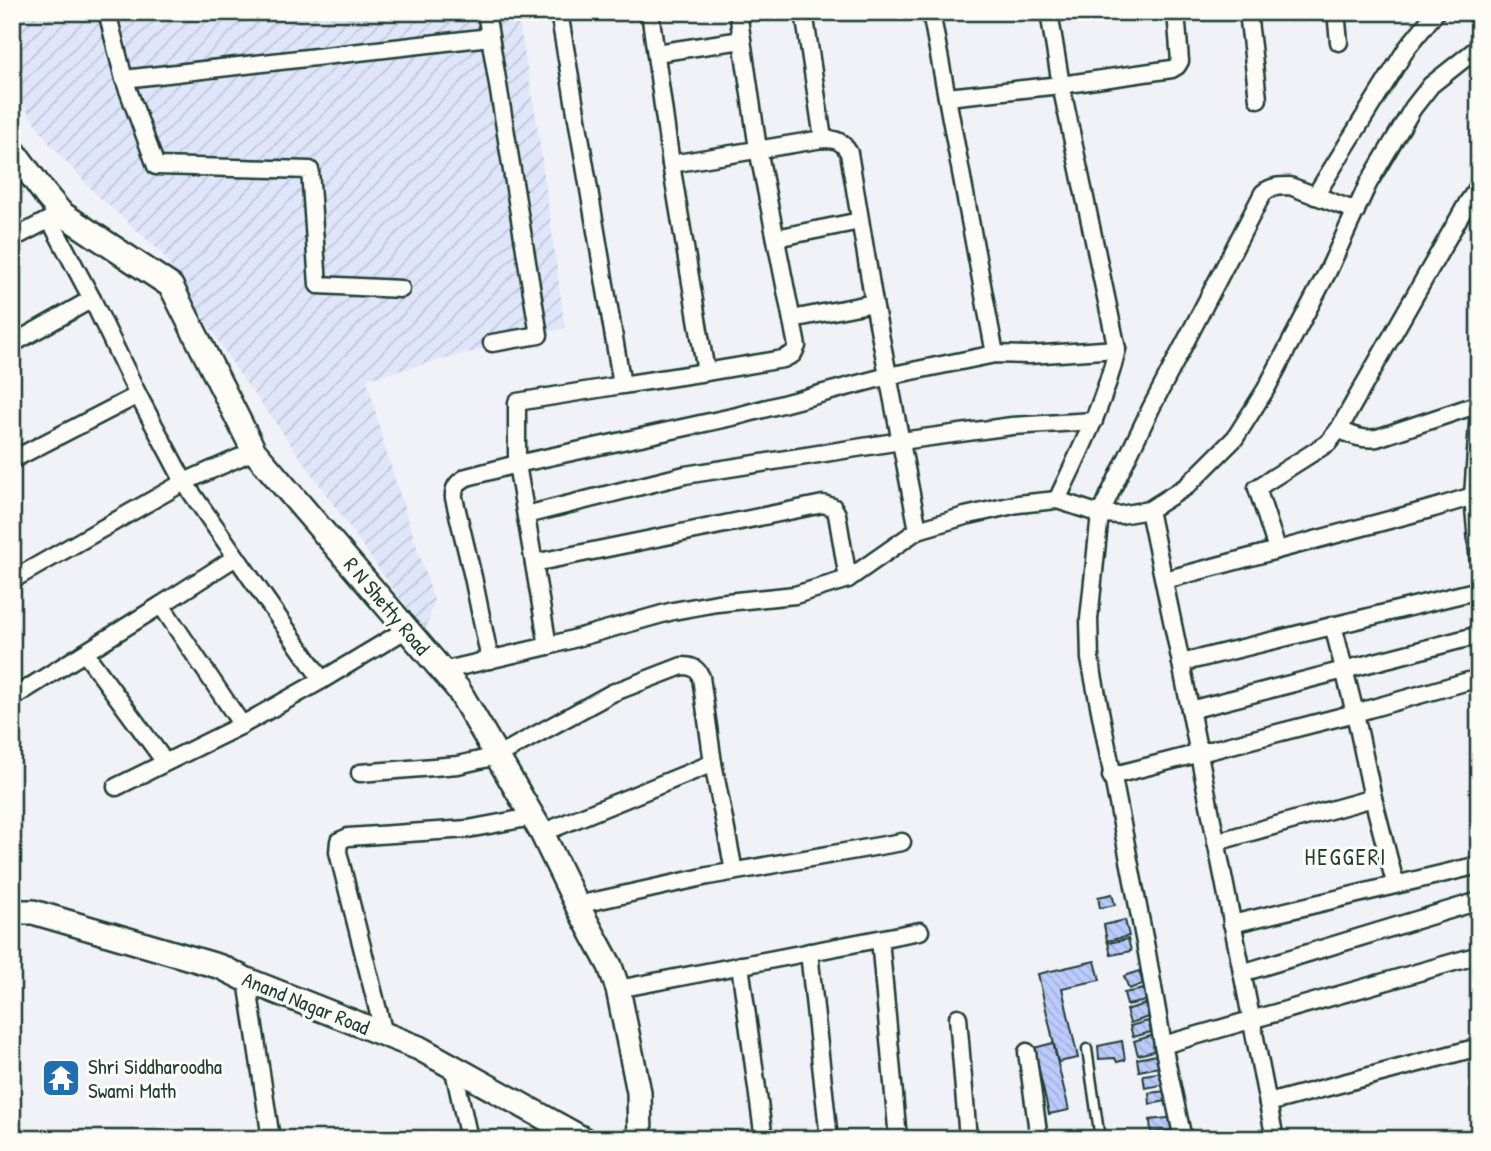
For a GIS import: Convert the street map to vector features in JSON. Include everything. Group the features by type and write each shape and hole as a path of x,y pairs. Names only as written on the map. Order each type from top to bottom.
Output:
{"street":[{"path":"107,12 124,79 156,166 310,170 318,285 401,289"},
{"path":"486,12 539,335 492,343"},
{"path":"559,12 622,385"},
{"path":"650,12 671,164 706,373"},
{"path":"548,646 517,464 517,402 783,359 793,354 797,346 758,149 738,12"},
{"path":"804,12 823,139"},
{"path":"932,12 996,354"},
{"path":"1049,12 1061,85 1117,349 1112,373 1061,501"},
{"path":"947,97 1061,85 1172,68 1181,61 1177,12"},
{"path":"1248,12 1258,99"},
{"path":"1336,12 1339,42"},
{"path":"1315,196 1407,48 1436,12"},
{"path":"124,79 490,37"},
{"path":"656,53 742,40"},
{"path":"442,671 548,646 673,611 795,594 848,579 918,530 965,516 1018,504 1061,501 1094,511 1120,515 1149,510 1187,486 1236,438 1266,389 1328,271 1368,184 1413,108 1431,85 1479,47"},
{"path":"671,164 823,139 835,139 843,143 849,153 874,303 918,530"},
{"name":"R N Shetty Road","path":"13,154 45,194 56,216 171,286 254,451 458,689 537,825 610,966 618,989 639,1092 640,1139"},
{"path":"1184,1139 1163,1045 1090,659 1094,511 1263,193 1269,188 1290,186 1356,211"},
{"path":"1277,550 1257,488 1328,443 1339,429 1479,186"},
{"path":"12,239 56,216 92,299 184,482 322,680"},
{"path":"776,238 860,220"},
{"path":"12,344 92,299"},
{"path":"792,319 874,303"},
{"path":"490,660 454,492 460,481 467,477 737,416 888,376 996,354 1029,355 1117,349"},
{"path":"14,456 138,394"},
{"path":"1339,429 1366,440 1479,407 1473,496 1479,565"},
{"path":"526,515 685,475 1012,426 1094,421"},
{"path":"12,580 184,482 254,451"},
{"path":"1165,580 1473,496"},
{"path":"534,563 822,505 833,507 837,514 848,579"},
{"path":"1149,510 1275,1139"},
{"path":"12,698 236,557"},
{"path":"1181,663 1479,590"},
{"path":"161,605 242,724"},
{"path":"1332,625 1395,883"},
{"path":"116,787 242,724 407,629"},
{"path":"1190,710 1479,635"},
{"path":"85,653 165,762"},
{"path":"360,773 458,765 497,756 612,693 682,666 691,666 701,677 712,763 734,871"},
{"path":"1111,776 1479,678"},
{"path":"384,1034 338,852 340,841 348,837 537,825 712,763"},
{"path":"1216,842 1373,798"},
{"path":"577,905 734,871 902,842"},
{"path":"1232,924 1479,865"},
{"path":"1242,973 1479,901"},
{"name":"Anand Nagar Road","path":"12,912 33,912 221,967 247,980 419,1048 583,1139"},
{"path":"618,989 920,931"},
{"path":"880,939 898,1139"},
{"path":"809,952 828,1139"},
{"path":"1163,1045 1479,955"},
{"path":"740,965 764,1139"},
{"path":"247,980 271,1139"},
{"path":"958,1017 968,1139"},
{"path":"1268,1103 1479,1047"},
{"path":"1027,1052 1039,1139"},
{"path":"453,1066 469,1139"}],"lane":[{"path":"1087,1049 1101,1139"}],"shaded area":[{"path":"12,12 517,12 536,116 565,328 367,379 384,445 434,600 425,634 242,378 161,252 95,193 50,144 12,89"}],"building":[{"path":"1112,894 1115,905 1100,908 1098,897"},
{"path":"1125,920 1129,936 1107,941 1104,925"},
{"path":"1128,939 1131,951 1111,955 1108,943"},
{"path":"1095,961 1100,980 1062,988 1078,1058 1058,1062 1038,974"},
{"path":"1139,971 1143,984 1129,989 1124,976"},
{"path":"1144,989 1146,1001 1127,1005 1124,993"},
{"path":"1145,1004 1149,1017 1130,1023 1126,1010"},
{"path":"1148,1021 1151,1032 1133,1037 1130,1026"},
{"path":"1154,1035 1158,1050 1138,1055 1134,1041"},
{"path":"1122,1041 1125,1060 1117,1062 1115,1058 1099,1059 1098,1046"},
{"path":"1053,1043 1069,1110 1049,1114 1034,1048"},
{"path":"1156,1055 1159,1067 1139,1071 1137,1059"},
{"path":"1163,1072 1166,1084 1145,1088 1143,1075"},
{"path":"1166,1091 1167,1101 1150,1104 1149,1093"},
{"path":"1176,1117 1177,1130 1151,1133 1150,1120"},
{"path":"1177,1130 1178,1139 1152,1139 1151,1133"}],"place":[{"name":"Shri Siddharoodha Swami Math","path":"61,1078"}],"district":[{"name":"HEGGERI","path":"1346,856"}]}
